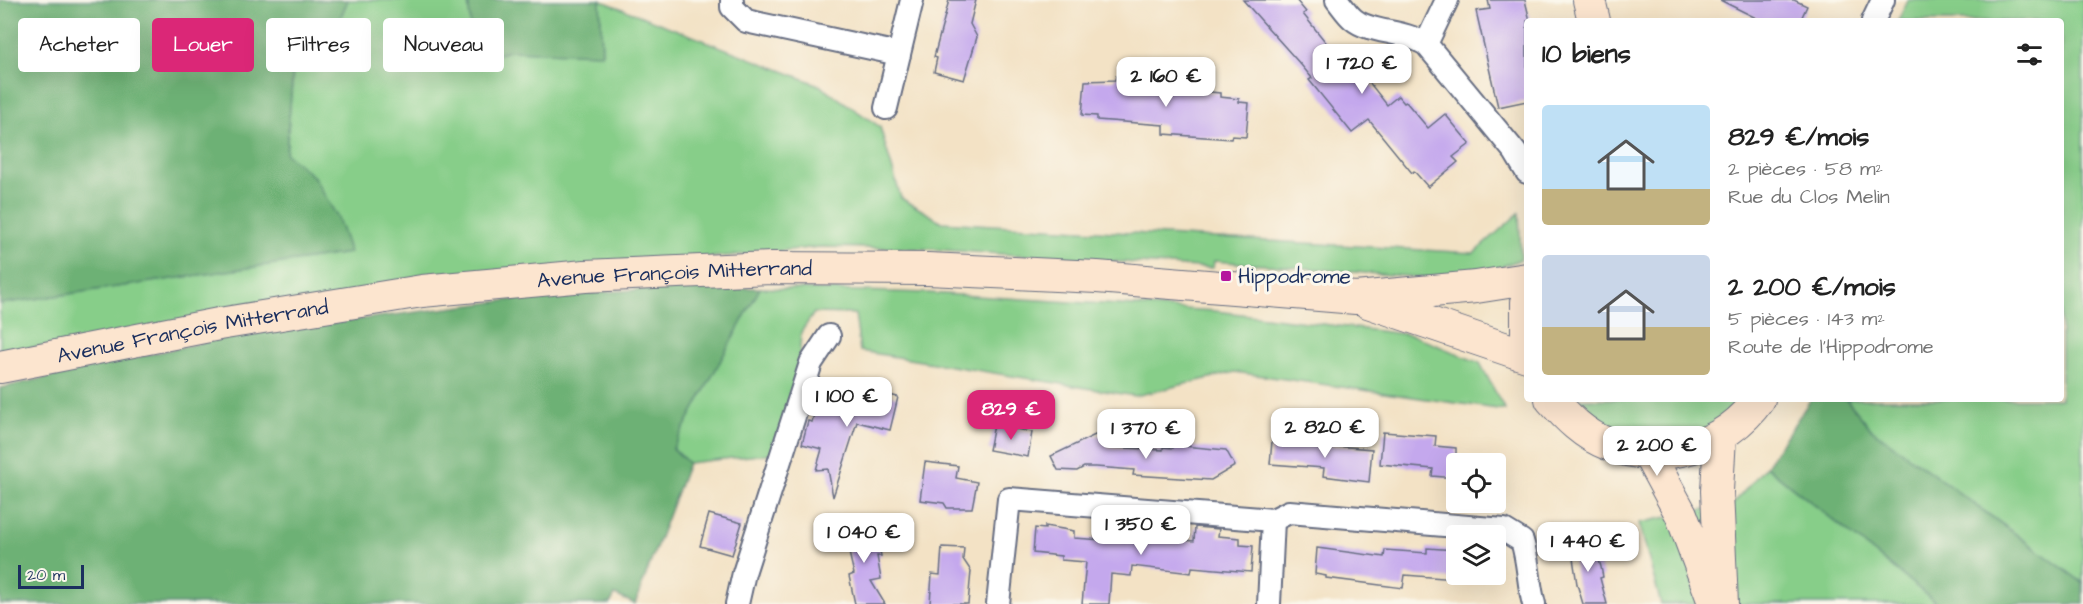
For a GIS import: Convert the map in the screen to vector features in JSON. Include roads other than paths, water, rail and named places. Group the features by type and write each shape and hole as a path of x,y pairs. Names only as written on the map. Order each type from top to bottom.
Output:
{"main road":[{"name":"Avenue François Mitterrand","path":"0,367 219,324 422,291 585,276 771,267 928,269 1097,277 1356,298 1476,287 1524,279"},
{"name":"Avenue François Mitterrand","path":"1356,298 1524,355"},
{"path":"1554,402 1573,424 1608,445 1648,453 1685,450 1720,436 1750,412 1757,402"},
{"path":"1720,436 1717,491 1722,604"},
{"path":"1648,453 1682,514 1714,604"}],"street":[{"path":"732,0 732,8 746,21 899,54"},
{"path":"886,108 912,0"},
{"path":"1337,0 1353,19 1365,26 1411,35 1426,44 1515,152 1524,167"},
{"path":"1426,44 1447,0"},
{"path":"1874,18 1883,0"},
{"path":"737,604 748,562 811,363 829,336"},
{"path":"998,604 1009,499 1273,520 1289,512 1504,530 1522,541 1528,559 1527,578 1534,604"},
{"path":"1269,604 1273,520"}],"place":[{"name":"Hippodrome","path":"1226,276"}]}
